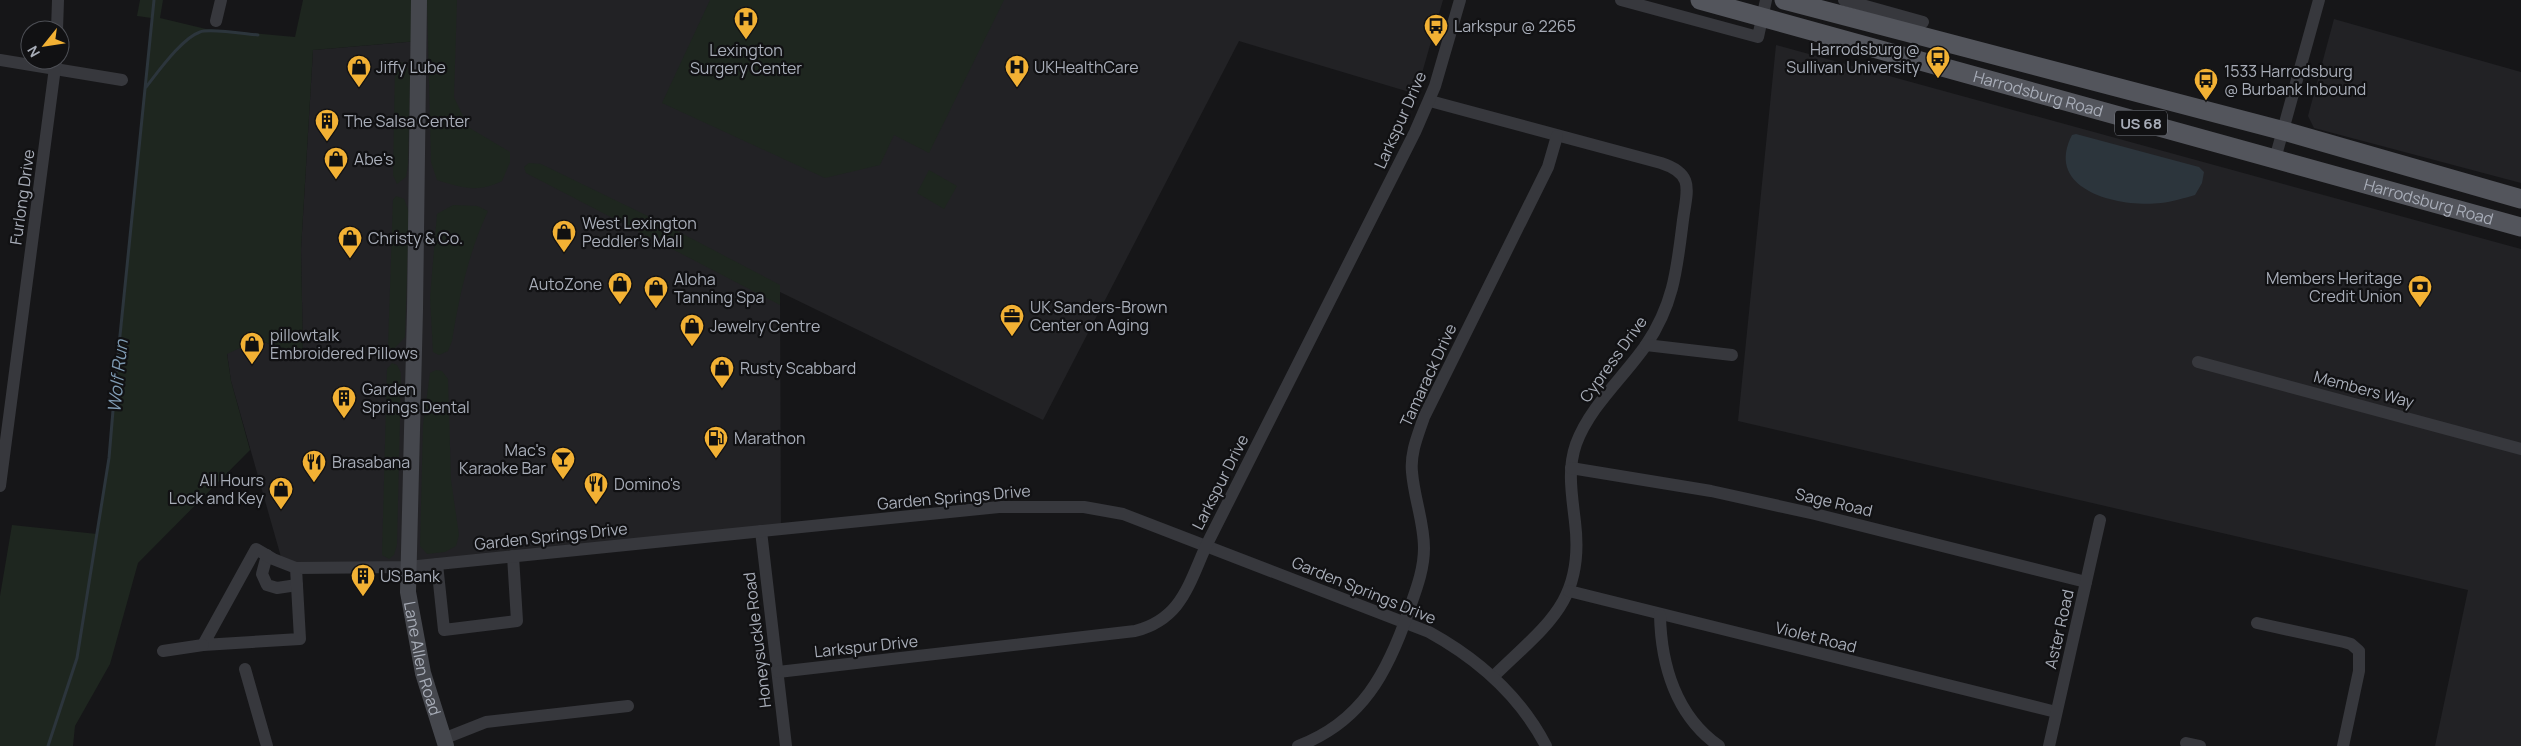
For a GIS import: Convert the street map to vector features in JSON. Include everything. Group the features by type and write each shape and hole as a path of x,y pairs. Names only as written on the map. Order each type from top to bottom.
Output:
{"main road":[{"name":"Lane Allen Road","path":"419,0 415,310 408,592 419,656 445,742"},
{"name":"Harrodsburg Road","path":"1700,0 1764,8 2275,159 2521,227"},
{"name":"Harrodsburg Road","path":"1784,0 2284,131 2521,199"},
{"path":"2455,209 2460,181"}],"street":[{"path":"57,20 58,0"},
{"path":"216,21 222,0"},
{"name":"Larkspur Drive","path":"778,672 1107,635 1149,627 1174,611 1183,598 1206,546 1430,101 1460,0"},
{"path":"1621,0 1758,37 1764,8"},
{"path":"1844,0 1923,22"},
{"path":"2275,159 2319,0"},
{"path":"0,60 20,61"},
{"path":"70,67 122,80"},
{"name":"Furlong Drive","path":"0,486 55,70"},
{"name":"Cypress Drive","path":"1430,101 1678,168 1684,176 1686,198 1669,304 1646,345 1589,420 1577,443 1571,468 1571,493 1578,554 1570,591 1541,630 1494,676"},
{"name":"Tamarack Drive","path":"1298,746 1328,731 1366,699 1388,664 1406,622 1420,578 1424,549 1412,473 1415,443 1424,417 1548,167 1557,136"},
{"path":"1646,345 1732,356"},
{"name":"Members Way","path":"2198,362 2521,449"},
{"name":"Sage Road","path":"1571,468 1711,491 1806,512 2086,582"},
{"name":"Garden Springs Drive","path":"296,568 408,567 1017,506 1084,506 1123,514 1406,622 1447,642 1494,676 1518,704 1546,746"},
{"name":"Aster Road","path":"2050,746 2100,520"},
{"name":"Honeysuckle Road","path":"761,531 786,746"},
{"path":"163,651 203,645 300,639 296,568 256,549 203,645"},
{"path":"267,555 262,574 267,585 277,588 297,585"},
{"path":"437,564 444,630 517,621 513,556"},
{"name":"Violet Road","path":"1570,591 1660,615 2056,712"},
{"path":"1660,615 1660,641 1671,684 1688,716 1697,728 1719,746"},
{"path":"2257,623 2344,642 2351,644 2359,651 2359,671 2343,746"},
{"path":"245,669 267,746"},
{"path":"445,742 486,722 628,706"},
{"path":"2186,743 2200,746"}],"shaded area":[{"path":"140,0 163,0 160,18 206,29 295,37 303,0 419,0 418,41 313,50 301,249 303,354 257,340 227,354 231,381 250,450 138,563 110,664 75,726 73,746 0,746 0,596 12,525 97,534 109,458 152,18 137,16"},
{"path":"419,0 1443,0 1416,94 1239,41 1043,420 780,292 781,529 408,567 283,564 231,381 227,353 257,340 303,354 301,249 313,50 418,41"},
{"path":"427,0 457,0 454,97 468,127 510,152 510,162 502,181 493,185 470,188 437,180 431,162"},
{"path":"710,0 1004,0 929,153 894,135 880,165 825,178 662,103"},
{"path":"2334,19 2521,72 2521,183 2314,128 2308,116"},
{"path":"1776,45 2521,249 2521,746 2435,746 2468,590 1738,421"},
{"path":"402,62 407,66 410,77 408,165 406,177 397,184 393,175 395,67 396,63"},
{"path":"2076,134 2199,167 2204,172 2202,183 2195,195 2161,203 2126,202 2091,192 2077,182 2068,170 2066,154 2072,135"},
{"path":"529,163 541,164 662,223 780,285 780,305 526,173 524,167"},
{"path":"929,170 957,186 944,209 917,193"},
{"path":"396,196 404,199 409,212 405,337 394,349 388,347 393,200"},
{"path":"453,205 477,206 488,211 475,242 466,274 452,341 448,351 439,355 433,352 430,298 437,214"},
{"path":"392,363 397,365 401,373 397,545 394,555 389,559 382,555 387,369"},
{"path":"436,370 442,371 448,379 451,480 459,535 456,546 445,552 427,554 420,546 423,425 430,373"}],"waterway":[{"name":"Wolf Run","path":"48,746 77,658 109,458 154,0"},
{"path":"146,87 178,48 193,35 205,31 258,35"}],"place":[{"name":"Lexington Surgery Center","path":"746,40"},
{"name":"Larkspur @ 2265","path":"1436,47"},
{"name":"Harrodsburg @ Sullivan University","path":"1938,79"},
{"name":"Jiffy Lube","path":"359,88"},
{"name":"UKHealthCare","path":"1017,88"},
{"name":"1533 Harrodsburg @ Burbank Inbound","path":"2206,101"},
{"name":"The Salsa Center","path":"327,142"},
{"name":"Abe's","path":"336,180"},
{"name":"West Lexington Peddler's Mall","path":"564,253"},
{"name":"Christy & Co.","path":"350,259"},
{"name":"AutoZone","path":"620,305"},
{"name":"Members Heritage Credit Union","path":"2420,308"},
{"name":"Aloha Tanning Spa","path":"656,309"},
{"name":"UK Sanders-Brown Center on Aging","path":"1012,337"},
{"name":"Jewelry Centre","path":"692,347"},
{"name":"pillowtalk Embroidered Pillows","path":"252,365"},
{"name":"Rusty Scabbard","path":"722,389"},
{"name":"Garden Springs Dental","path":"344,419"},
{"name":"Marathon","path":"716,459"},
{"name":"Mac's Karaoke Bar","path":"563,480"},
{"name":"Brasabana","path":"314,483"},
{"name":"Domino's","path":"596,505"},
{"name":"All Hours Lock and Key","path":"281,510"},
{"name":"US Bank","path":"363,597"}]}
